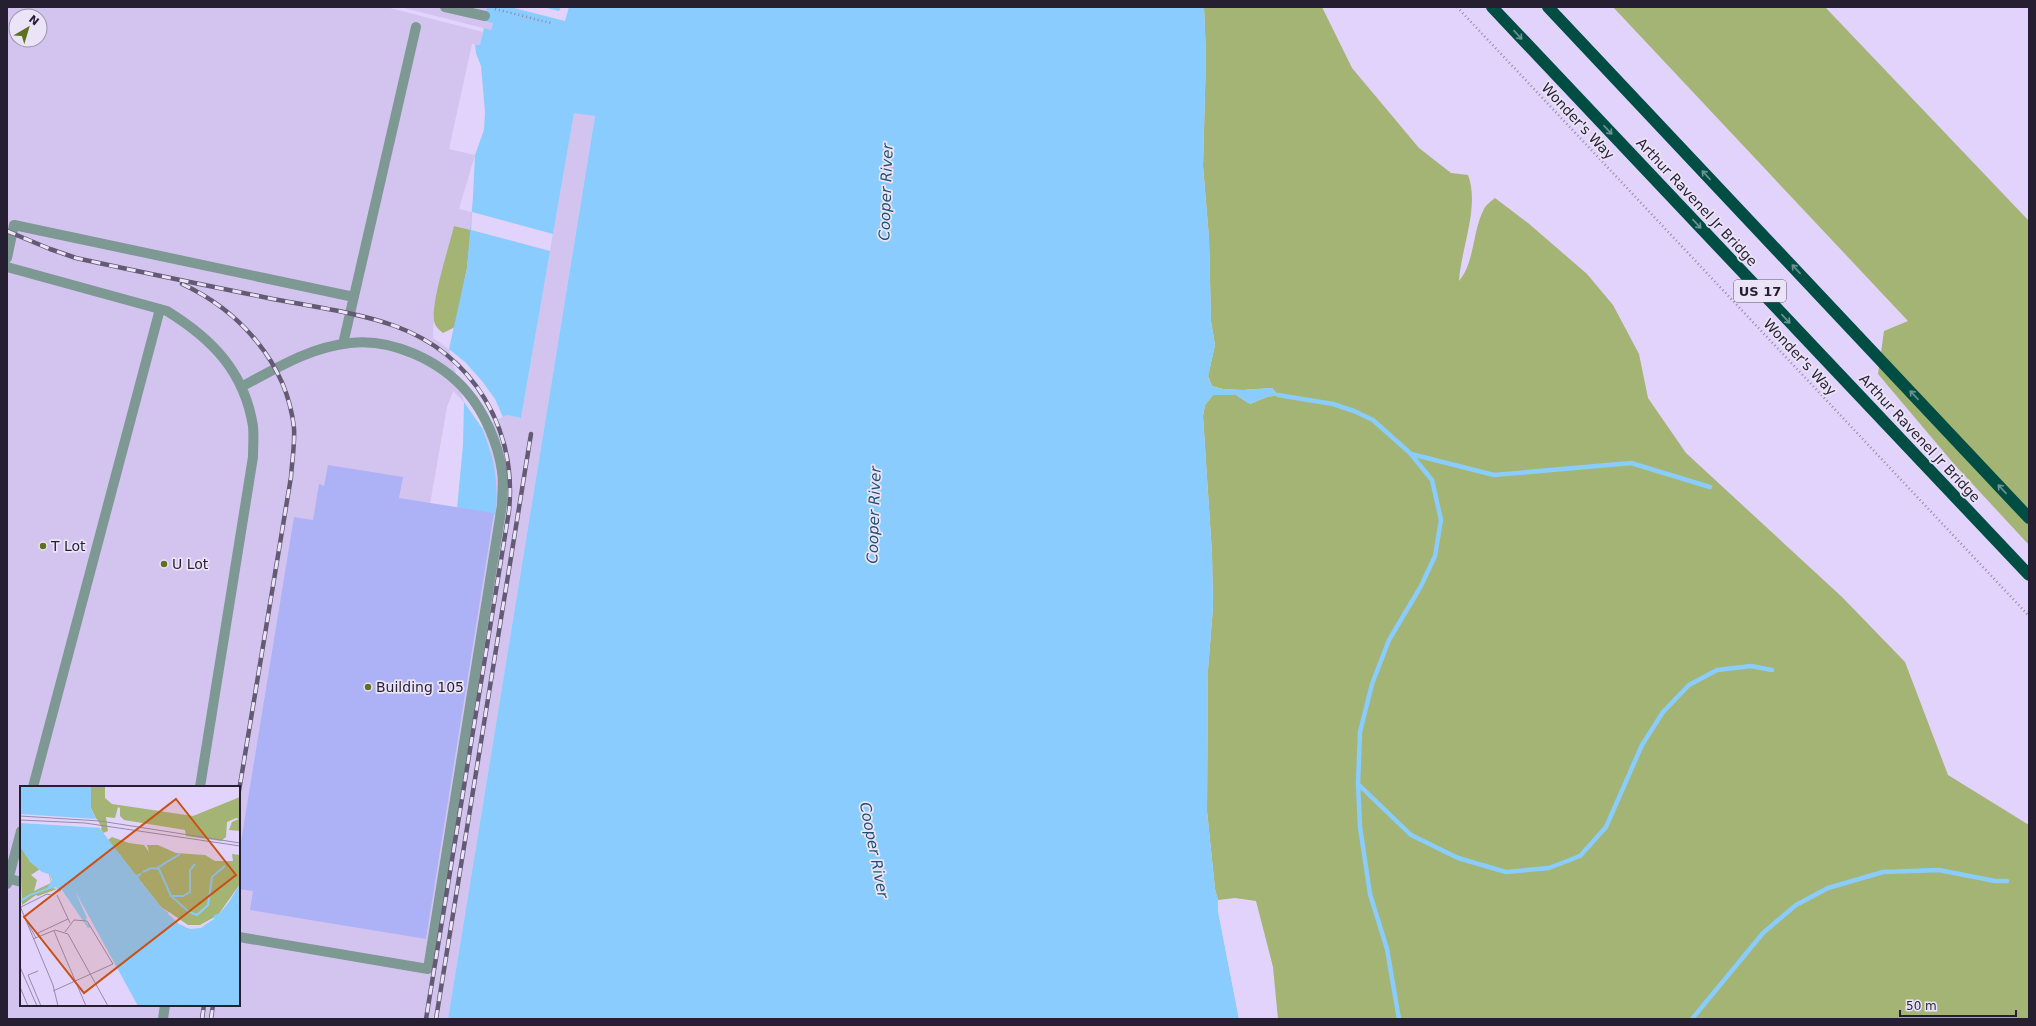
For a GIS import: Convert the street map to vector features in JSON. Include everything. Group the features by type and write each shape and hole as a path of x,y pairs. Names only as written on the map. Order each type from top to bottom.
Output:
{"highway":[{"name":"Arthur Ravenel Jr Bridge","path":"1492,7 2029,575"},
{"name":"Arthur Ravenel Jr Bridge","path":"1548,7 2029,518"}],"lane":[{"path":"445,7 486,12"},
{"path":"343,344 416,27"},
{"path":"7,258 14,225 354,297"},
{"path":"7,267 167,311 190,325 208,339 235,373 241,387 253,427 253,457 200,786"},
{"path":"33,786 160,309"},
{"path":"240,937 428,969 502,505 502,472 495,445 484,418 466,391 441,370 416,355 396,347 376,344 343,344 329,347 294,359 241,387"},
{"path":"20,835 8,880 20,882"},
{"path":"162,1019 165,1006"}],"path":[{"name":"Wonder's Way","path":"1456,7 2029,616"},
{"path":"486,12 551,24"}],"shaded area":[{"path":"7,7 386,7 483,32 480,46 472,44 449,149 475,155 459,209 472,212 471,230 454,226 434,306 433,338 449,349 464,402 453,391 447,407 430,504 495,515 490,447 482,428 507,415 521,418 574,112 595,116 448,1019 7,1019"},
{"path":"400,7 487,7 484,21 493,23 491,30"}],"green space":[{"path":"1204,7 1322,7 1352,68 1419,148 1451,173 1468,175 1472,200 1471,214 1460,268 1459,281 1471,256 1480,218 1487,205 1495,198 1528,223 1587,274 1613,305 1639,354 1648,398 1686,453 1842,597 1905,662 1948,775 2029,825 2029,1019 1278,1019 1273,967 1256,901 1235,898 1218,900 1215,889 1207,811 1208,670 1213,607 1212,554 1203,416 1205,405 1213,395 1236,395 1250,404 1267,397 1278,395 1272,388 1243,390 1223,389 1212,386 1208,376 1215,345 1211,321 1209,238 1203,166 1206,56"},
{"path":"1613,7 1825,7 2029,221 2029,545 1954,464 1878,374 1884,331 1908,321"},
{"path":"454,226 471,230 467,268 455,327 443,333 435,325 434,321 435,301"}],"water":[{"name":"Cooper River","path":"487,7 1204,7 1206,56 1203,166 1209,238 1211,321 1215,345 1208,377 1212,386 1223,389 1243,390 1272,388 1278,395 1267,397 1250,404 1236,395 1213,395 1205,405 1203,416 1212,554 1213,607 1208,670 1207,811 1215,889 1218,900 1218,911 1239,1019 448,1019 595,116 574,113 521,418 507,415 482,428 495,470 496,515 457,509 463,445 464,402 449,349 467,268 475,155 484,130 485,112 481,66 476,53 475,45 480,45 484,28 491,30 493,23 484,21"}],"pier":[{"path":"510,7 543,7 559,11 561,7 569,7 565,21"},
{"path":"472,212 553,234 550,251 471,230"},
{"path":"449,349 465,362 482,381 495,399 503,417 482,428 464,402"},
{"path":"1218,900 1220,900 1220,911 1241,1019 1239,1019 1218,911"}],"building":[{"name":"Building 105","path":"328,465 403,477 399,498 494,513 426,939 250,910 253,891 240,889 240,848 294,517 313,520 319,484 324,486"}],"waterway":[{"path":"1278,395 1333,404 1354,411 1373,420 1410,453 1432,480 1441,520 1435,556 1421,586 1389,640 1372,684 1360,732 1358,784 1360,827 1370,894 1387,949 1399,1019"},
{"path":"1411,454 1494,475 1631,463 1710,487"},
{"path":"1358,784 1411,835 1458,858 1506,872 1549,868 1580,856 1606,827 1642,745 1663,712 1689,685 1717,670 1751,666 1772,670"},
{"path":"1692,1019 1763,933 1796,905 1828,888 1883,872 1939,870 1995,881 2007,881"}],"railway":[{"path":"7,231 76,258 348,313 395,326 423,339 447,356 468,376 485,399 497,424 506,452 510,481 509,511 426,1019"},
{"path":"182,284 223,308 257,341 271,361 282,382 290,404 294,428 291,477 240,786"},
{"path":"436,1019 531,434"},
{"path":"202,1019 204,1006"},
{"path":"211,1019 213,1006"}],"place":[{"name":"T Lot","path":"43,546"},
{"name":"U Lot","path":"164,564"},
{"name":"Building 105","path":"368,687"}]}
